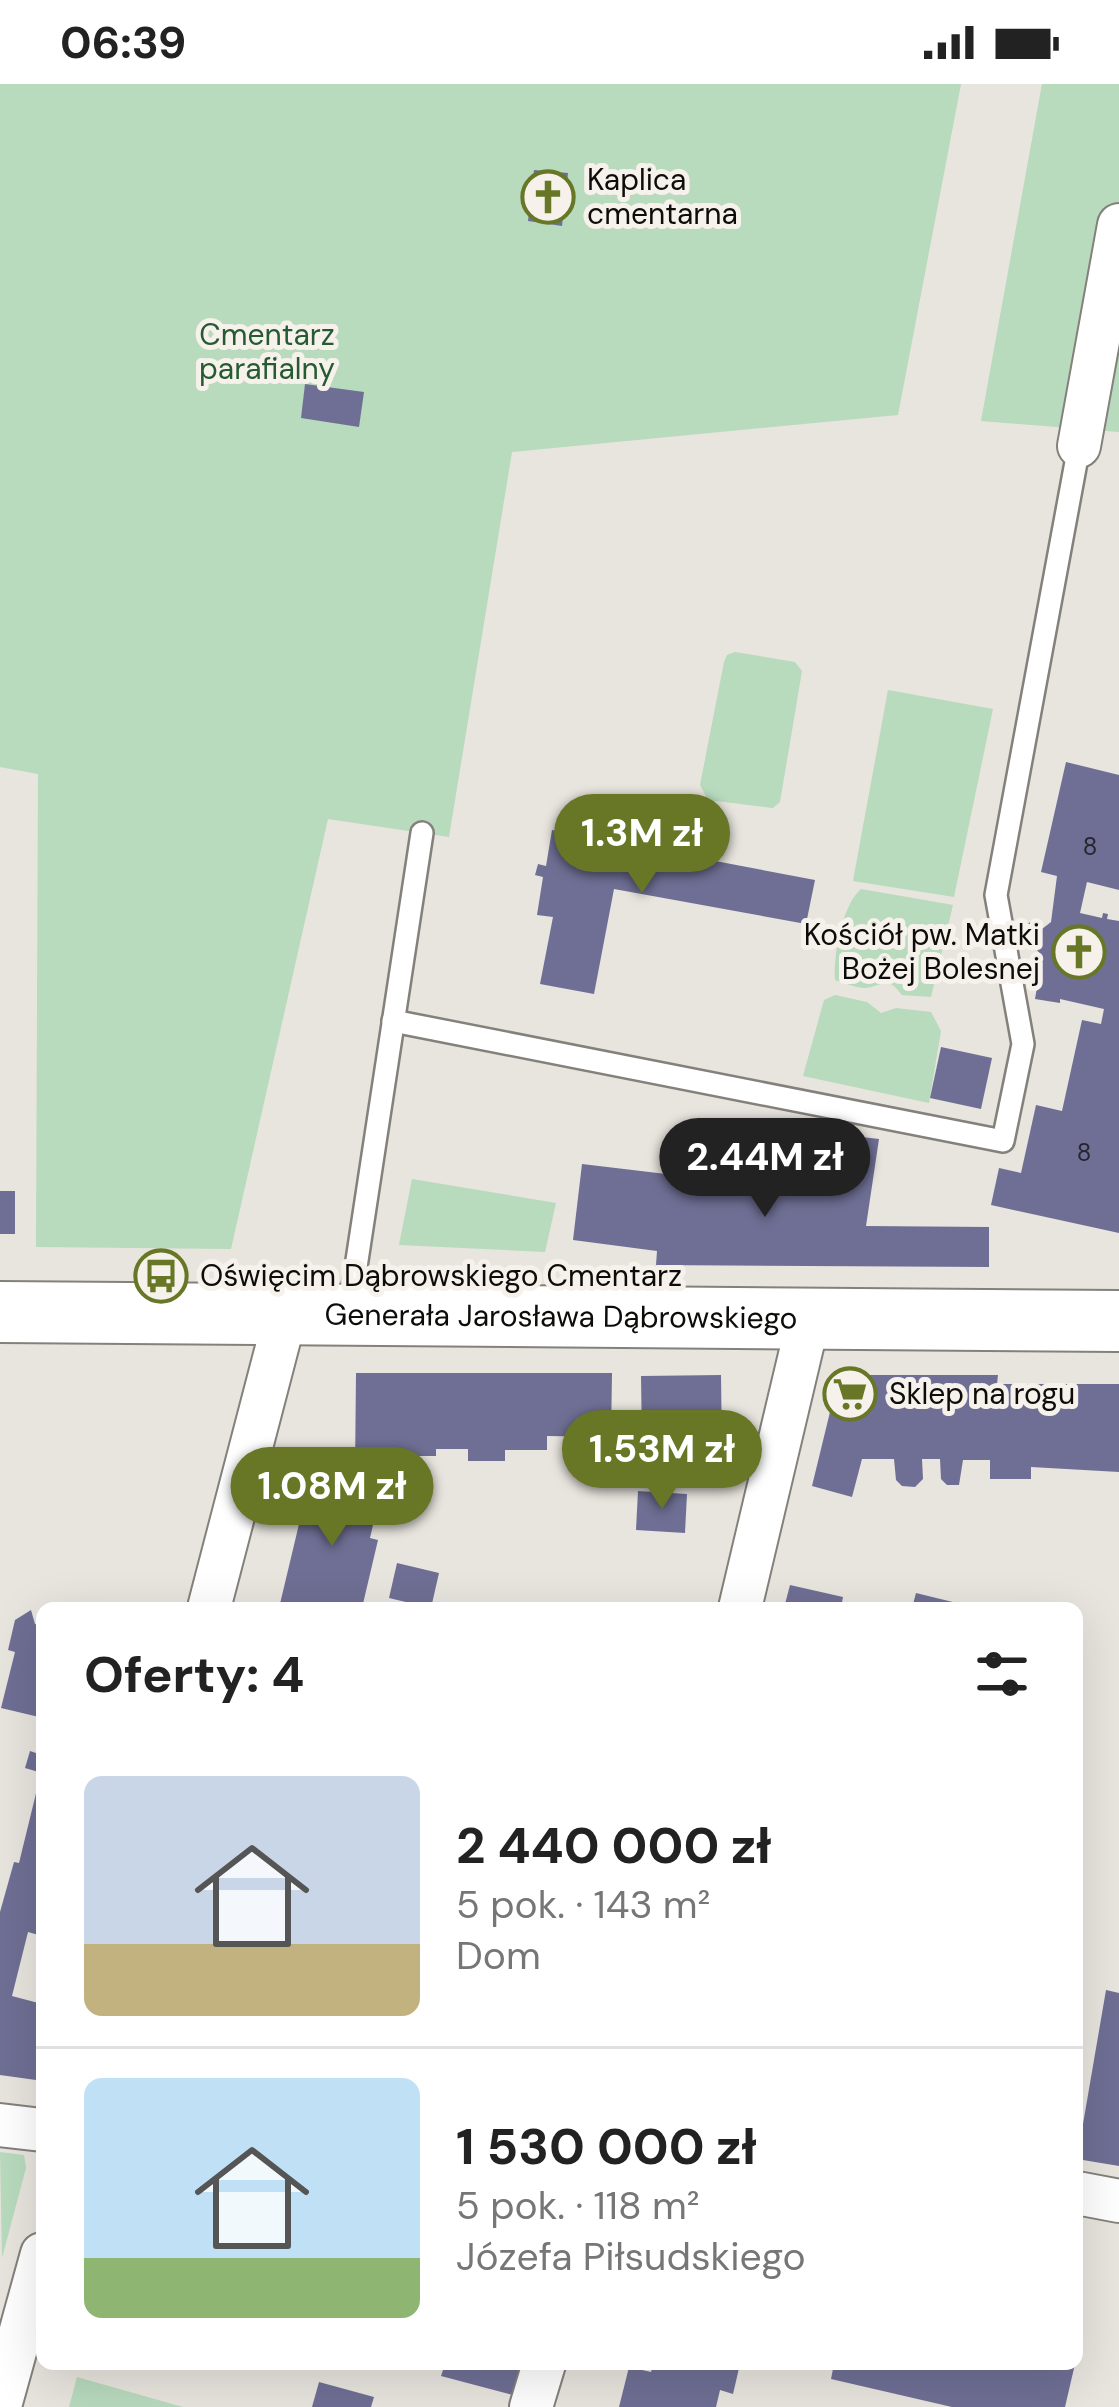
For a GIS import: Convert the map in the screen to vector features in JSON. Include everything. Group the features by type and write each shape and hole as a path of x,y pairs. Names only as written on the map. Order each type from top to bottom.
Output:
{"street":[{"path":"1079,446 1119,225"},
{"name":"Generała Jarosława Dąbrowskiego","path":"0,1312 1119,1322"},
{"path":"211,1602 286,1313"},
{"path":"741,1602 809,1317"},
{"path":"0,2125 36,2129"},
{"path":"1083,2194 1119,2201"},
{"path":"0,2406 36,2276"},
{"path":"531,2407 542,2370"}],"lane":[{"path":"393,1021 1003,1141 1023,1044 996,895 1079,446"},
{"path":"349,1314 422,833"}],"green space":[{"name":"Cmentarz parafialny","path":"0,84 961,84 898,415 512,452 449,837 328,819 231,1249 36,1247 38,774 0,767"},
{"path":"1042,84 1119,84 1119,432 981,421"},
{"path":"735,652 795,662 802,671 780,802 773,808 708,800 700,785 724,662"},
{"path":"888,690 993,709 954,897 853,881"},
{"path":"861,889 953,905 931,997 902,995 889,983 863,988 835,980 840,932"},
{"path":"835,995 867,1002 881,1013 896,1008 931,1012 941,1031 929,1103 803,1076 824,1000"},
{"path":"412,1179 556,1203 545,1252 399,1245"},
{"path":"0,2152 24,2155 26,2168 2,2258"},
{"path":"77,2377 183,2407 69,2407"}],"building":[{"name":"Kaplica cmentarna","path":"534,170 568,173 562,226 528,221"},
{"path":"305,384 364,392 359,427 301,418"},
{"path":"1066,762 1119,775 1119,890 1087,882 1080,913 1102,918 1103,913 1108,914 1107,919 1119,921 1119,1233 991,1205 999,1168 1021,1173 1036,1105 1062,1111 1082,1020 1101,1024 1104,1009 1035,999 1042,957 1035,947 1038,932 1028,924 1042,929 1051,922 1057,876 1041,872"},
{"path":"552,830 815,880 806,924 614,889 594,994 540,984 553,917 537,915 543,877 535,875 538,864 546,866"},
{"path":"941,1047 992,1058 981,1109 930,1098"},
{"path":"836,1134 879,1139 866,1226 989,1227 989,1267 656,1265 657,1251 573,1240 582,1164 666,1174 666,1169 688,1172 686,1187 830,1188"},
{"path":"0,1191 15,1191 15,1234 0,1234"},
{"path":"356,1373 612,1373 611,1437 547,1436 547,1450 505,1450 505,1461 468,1461 468,1449 436,1449 436,1456 386,1456 386,1471 355,1471"},
{"path":"721,1375 722,1451 642,1445 641,1376"},
{"path":"839,1375 998,1375 997,1384 1119,1384 1119,1472 1031,1467 1031,1479 990,1479 990,1460 963,1460 959,1485 947,1485 941,1479 940,1459 922,1459 923,1479 915,1487 896,1480 894,1459 862,1459 852,1497 812,1486"},
{"path":"310,1478 380,1495 370,1538 378,1540 363,1602 280,1602"},
{"path":"638,1491 687,1494 685,1533 636,1530"},
{"path":"397,1563 439,1573 432,1602 389,1598"},
{"path":"790,1585 843,1597 842,1602 786,1602"},
{"path":"916,1593 953,1602 914,1602"},
{"path":"31,1610 36,1624 36,1716 1,1708 15,1652 8,1650 15,1620"},
{"path":"30,1751 36,1753 36,1771 25,1768"},
{"path":"36,1793 36,1934 28,1932 12,1996 36,2002 36,2080 0,2075 0,1912 14,1862 19,1863"},
{"path":"1106,1990 1119,1993 1119,2166 1083,2160 1083,2124"},
{"path":"443,2370 519,2370 513,2395 441,2376"},
{"path":"628,2370 739,2370 733,2394 720,2390 716,2407 619,2407"},
{"path":"833,2370 1074,2370 1065,2407 952,2407 831,2379"},
{"path":"319,2382 374,2397 371,2407 312,2407"}],"place":[{"name":"Kaplica cmentarna","path":"548,197"},
{"name":"Kościół pw. Matki Bożej Bolesnej","path":"1079,952"},
{"name":"Oświęcim Dąbrowskiego Cmentarz","path":"161,1276"},
{"name":"Sklep na rogu","path":"850,1394"}]}
